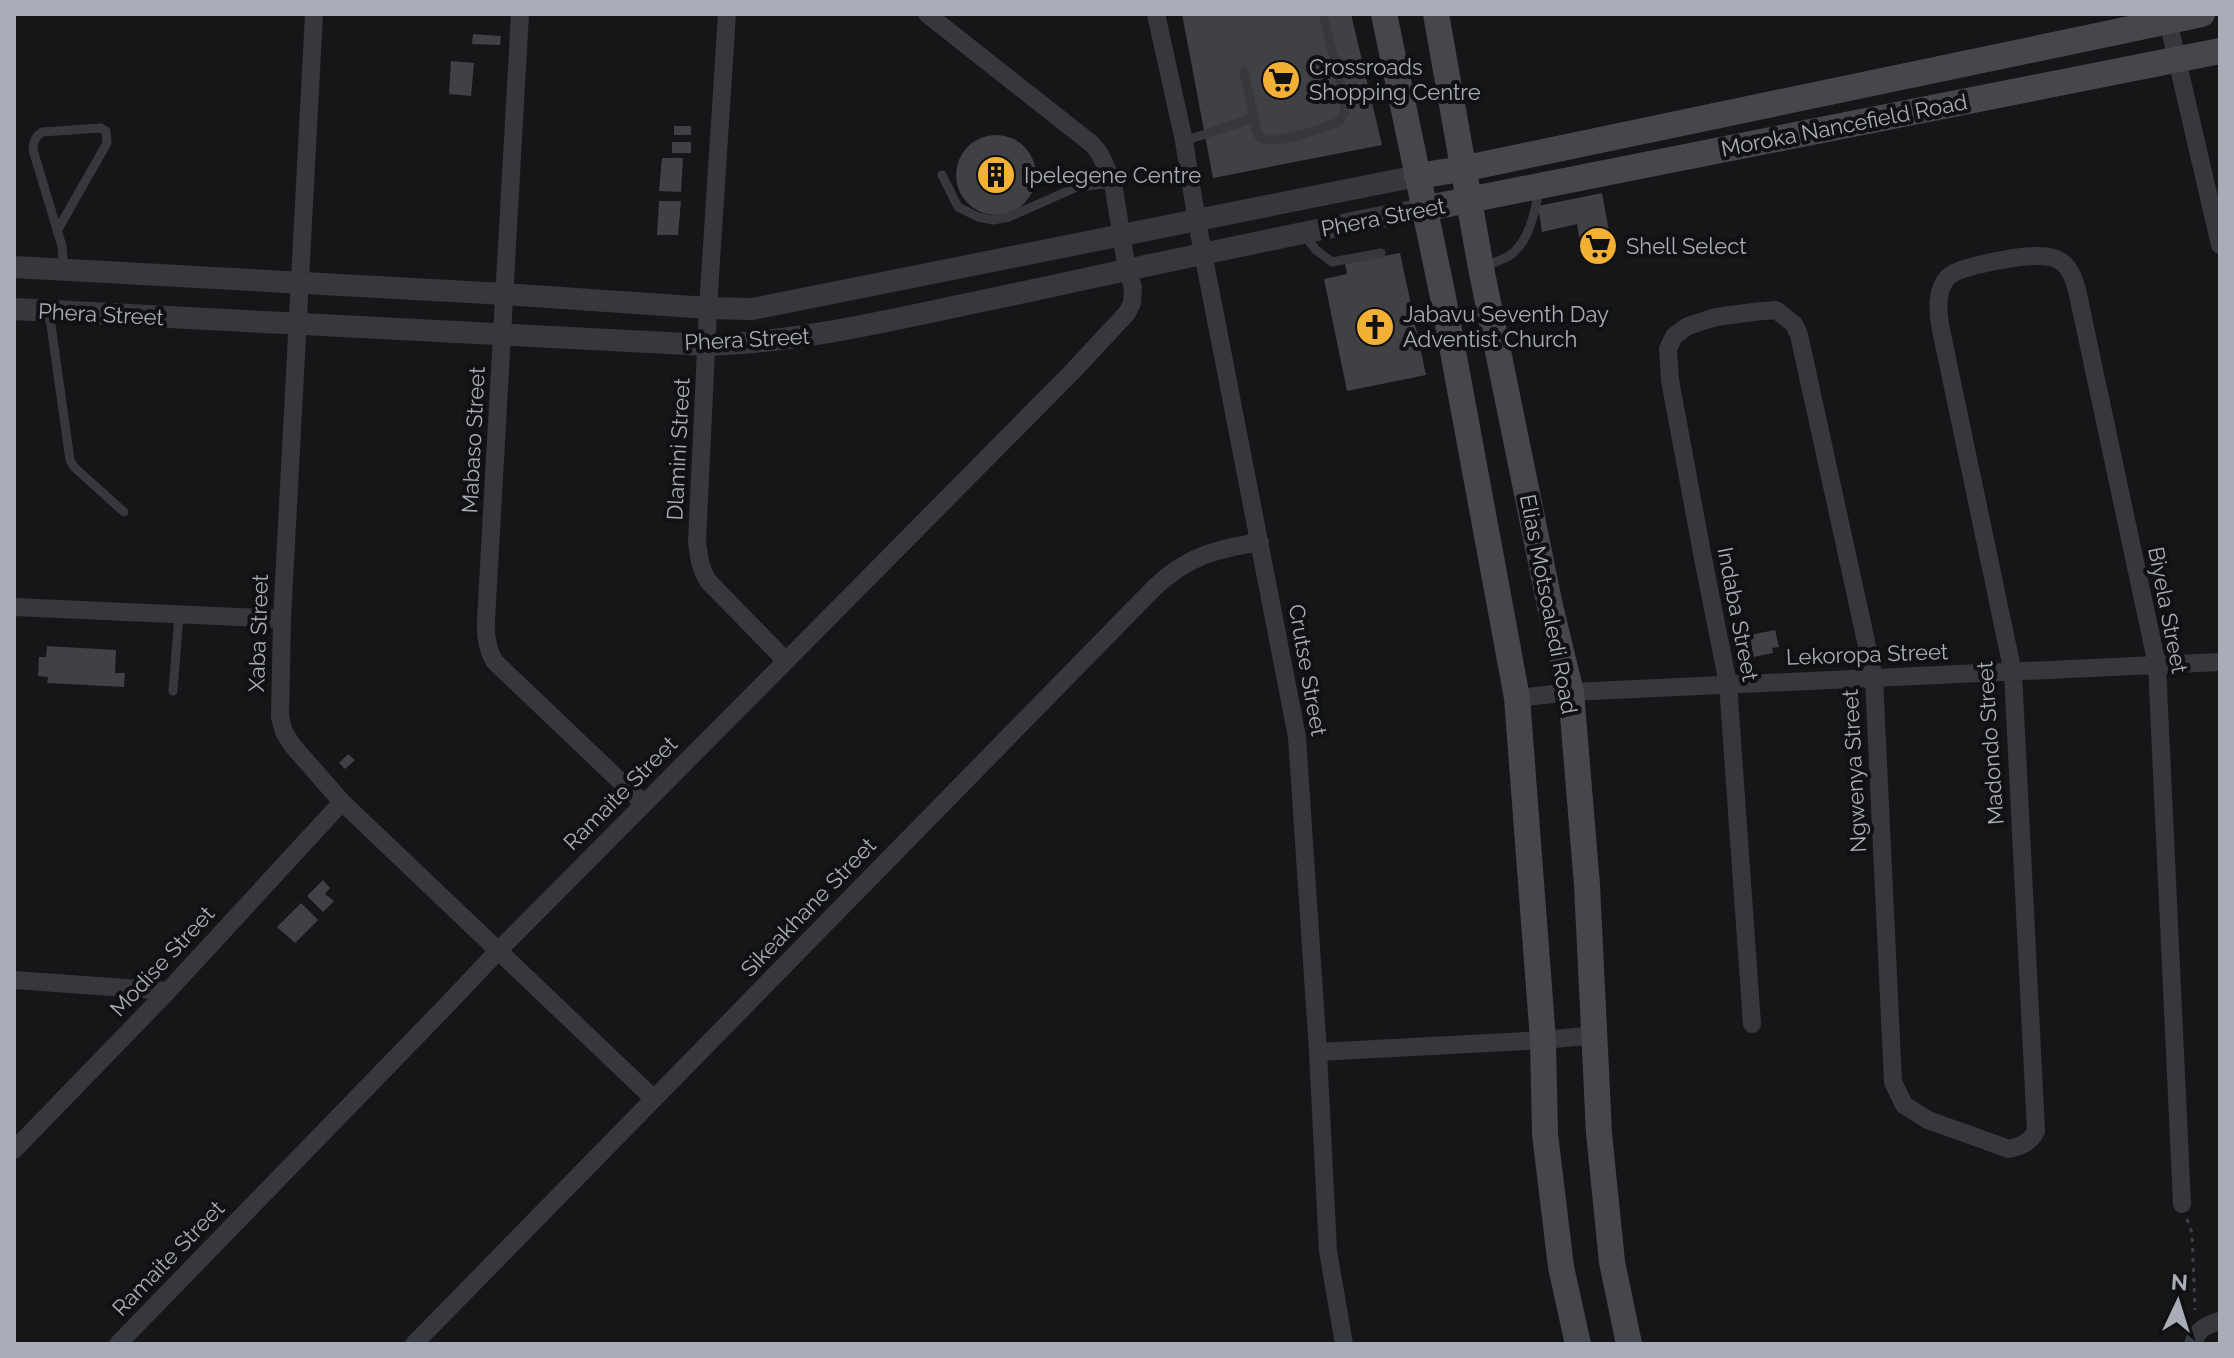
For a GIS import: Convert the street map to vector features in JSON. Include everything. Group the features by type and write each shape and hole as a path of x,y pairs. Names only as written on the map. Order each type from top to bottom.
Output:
{"main road":[{"path":"1384,14 1442,292 1517,698 1543,1040 1547,1149 1561,1267 1578,1344"},
{"name":"Elias Motsoaledi Road","path":"1436,14 1483,276 1550,606 1571,692 1587,885 1599,1133 1612,1262 1629,1344"},
{"name":"Moroka Nancefield Road","path":"1462,169 2202,14"},
{"name":"Moroka Nancefield Road","path":"1468,200 2220,51"},
{"path":"1607,139 1614,171"},
{"name":"Phera Street","path":"1417,176 1462,169"},
{"name":"Phera Street","path":"1423,209 1468,200"},
{"path":"1442,292 1483,276"}],"street":[{"name":"Xaba Street","path":"314,14 282,619 279,695 284,732 342,802 654,1099"},
{"name":"Mabaso Street","path":"520,14 485,632 494,661 643,803"},
{"name":"Dlamini Street","path":"727,14 697,542 702,571 708,581 786,661"},
{"name":"Ramaite Street","path":"118,1344 498,951 1127,313 1133,287 1120,234 1113,183 1100,154 1092,144 927,14"},
{"name":"Crutse Street","path":"1156,14 1184,141 1297,737 1328,1251 1344,1344"},
{"path":"2168,21 2216,204 2220,245"},
{"name":"Phera Street","path":"14,267 752,309 1417,176"},
{"name":"Phera Street","path":"14,309 707,345 744,344 820,335 1203,252 1423,209"},
{"name":"Biyela Street","path":"1941,290 1948,277 1961,269 2037,255 2062,262 2071,273 2077,290 2157,665 2182,1204"},
{"name":"Madondo Street","path":"1941,290 1938,305 1940,325 2013,673 2036,1131 2022,1146"},
{"name":"Indaba Street","path":"1752,1024 1728,684 1670,380 1668,349 1674,336 1688,326 1716,317 1776,310 1787,317"},
{"name":"Ngwenya Street","path":"1787,317 1794,324 1804,353 1874,678 1893,1082 1904,1105 1928,1120 2009,1149 2022,1146"},
{"name":"Sikeakhane Street","path":"414,1344 1172,571 1204,554 1260,542"},
{"path":"14,607 282,619"},
{"name":"Lekoropa Street","path":"1517,698 1571,692 2220,662"},
{"name":"Modise Street","path":"14,1150 168,991 342,802"},
{"path":"14,980 168,991"},
{"path":"1318,1052 1596,1035"},
{"path":"2194,1339 2209,1324 2220,1321"}],"lane":[{"path":"1244,72 1259,136 1266,141 1278,141 1338,122 1344,113 1345,101 1323,14"},
{"path":"1184,141 1254,118"},
{"path":"57,231 107,143 106,131 101,128 42,132 34,140 33,150 57,231 62,246 64,270"},
{"path":"942,175 958,207 978,217 993,220 1009,217 1077,187 1113,183"},
{"path":"1483,276 1519,247 1534,213 1540,186"},
{"path":"1302,233 1316,250 1332,262 1381,253"},
{"path":"49,311 70,460 124,512"},
{"path":"173,691 179,615"}],"path":[{"path":"2182,1204 2192,1233 2194,1339"}],"building":[{"name":"Crossroads Shopping Centre","path":"1182,14 1351,14 1382,145 1213,178"},
{"path":"473,34 501,36 500,45 472,44"},
{"path":"451,61 474,63 471,96 449,94"},
{"path":"674,126 691,126 691,135 674,135"},
{"name":"Ipelegene Centre","path":"996,135 1011,138 1024,147 1033,160 1036,175 1033,190 1024,203 1011,212 996,215 981,212 968,203 959,190 956,175 959,160 968,147 981,138"},
{"path":"672,142 691,142 691,153 672,153"},
{"path":"662,158 683,158 681,192 659,191"},
{"path":"1602,193 1610,237 1580,242 1577,224 1542,232 1538,206"},
{"path":"659,201 681,201 678,235 657,235"},
{"name":"Jabavu Seventh Day Adventist Church","path":"1400,253 1426,375 1347,391 1324,279 1347,274 1345,263"},
{"path":"1775,630 1779,647 1772,648 1773,653 1749,658 1747,650 1743,651 1740,637"},
{"path":"47,646 116,650 115,673 125,673 124,687 47,683 48,677 38,676 39,657 46,657"},
{"path":"348,754 355,760 345,769 339,763"},
{"path":"323,880 330,888 325,894 334,901 323,912 307,896"},
{"path":"301,903 318,920 295,943 277,927"}],"place":[{"name":"Crossroads Shopping Centre","path":"1281,80"},
{"name":"Ipelegene Centre","path":"996,175"},
{"name":"Shell Select","path":"1598,246"},
{"name":"Jabavu Seventh Day Adventist Church","path":"1375,327"}]}
